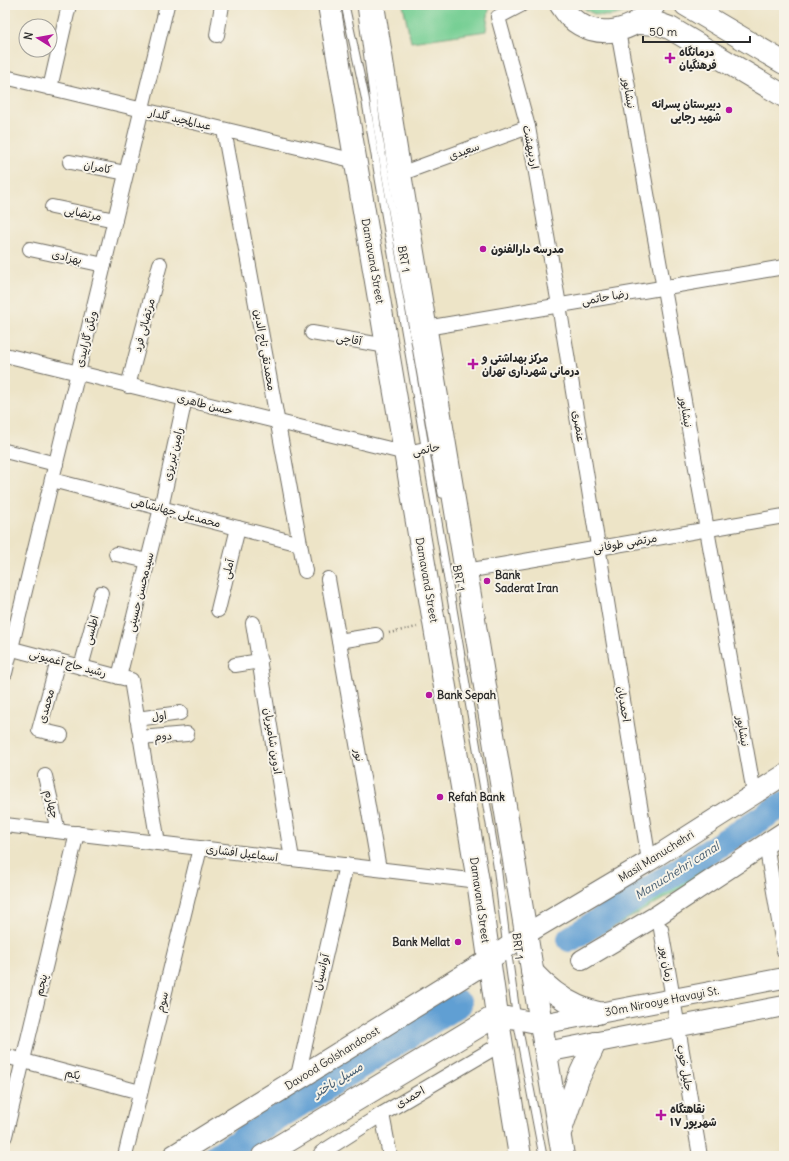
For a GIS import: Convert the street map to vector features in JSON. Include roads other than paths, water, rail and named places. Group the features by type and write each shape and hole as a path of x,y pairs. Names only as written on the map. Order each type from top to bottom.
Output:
{"main road":[{"name":"Damavand Street","path":"329,5 435,624 478,881 489,960 522,1021 546,1052 560,1149"},
{"path":"373,5 466,570 518,940 532,972 548,988 577,1006 598,1013"},
{"path":"561,5 571,18 585,27 601,31 618,31 628,28 638,23 650,12 654,5"},
{"path":"686,5 784,63"},
{"path":"638,23 659,24 670,28 784,96"},
{"name":"Masil Manuchehri","path":"489,960 518,940 649,861 784,775"},
{"path":"582,960 660,922 784,832"},
{"name":"Davood Golshandoost","path":"174,1156 489,960"},
{"path":"264,1156 522,1021 532,972"},
{"name":"30m Nirooye Havayi St.","path":"522,1021 598,1013 784,978"},
{"path":"546,1052 784,1006"},
{"name":"Damavand Street","path":"520,1156 501,1044 522,1021"},
{"path":"560,1149 575,1086 595,1043"}],"street":[{"path":"50,88 69,5"},
{"name":"ویگن گاراپیدی","path":"5,673 8,648 56,464 167,5"},
{"path":"217,35 222,5"},
{"name":"اردیبهشت","path":"521,5 498,16 528,128 559,305"},
{"name":"نیشابور","path":"618,31 754,793"},
{"name":"عبدالمجید گلدار","path":"5,77 356,161"},
{"name":"سعیدی","path":"400,174 528,128"},
{"name":"محمدتقی تاج الدین","path":"224,130 305,571"},
{"name":"کامران","path":"70,162 126,172"},
{"name":"مرتضایی","path":"52,207 115,220"},
{"name":"بهزادی","path":"30,249 104,265"},
{"name":"مرتضائی فرد","path":"128,386 160,264"},
{"name":"رضا حاتمی","path":"426,328 784,267"},
{"name":"عنصری","path":"559,305 598,548"},
{"name":"آقاچی","path":"312,333 387,346"},
{"name":"حسن طاهری","path":"5,356 406,453"},
{"name":"رامین تبریزی","path":"161,508 185,399"},
{"name":"حاتمی","path":"406,453 445,445"},
{"path":"5,451 56,464"},
{"name":"محمدعلی جهانشاهی","path":"52,480 300,544"},
{"name":"سیدمحسن حسینی","path":"158,843 137,719 125,678 148,561 161,508"},
{"name":"مرتضی طوفانی","path":"466,570 784,516"},
{"name":"آملی","path":"218,610 238,528"},
{"name":"احمدیان","path":"598,548 649,861"},
{"path":"116,554 148,561"},
{"name":"نور","path":"328,579 379,869"},
{"name":"اطلسی","path":"81,667 101,593"},
{"name":"ادوین شامیریان","path":"253,623 292,859"},
{"path":"339,641 376,635"},
{"name":"رشید حاج آغمیونی","path":"8,648 125,678"},
{"name":"محمدی","path":"58,660 39,730 61,734"},
{"path":"235,665 260,661"},
{"name":"اول","path":"137,719 180,713"},
{"name":"دوم","path":"140,738 187,734"},
{"name":"چهارم","path":"45,776 58,831"},
{"name":"اسماعیل افشاری","path":"5,825 478,881"},
{"name":"پنجم","path":"5,1136 77,833"},
{"path":"766,844 784,951"},
{"name":"سوم","path":"125,1156 200,848"},
{"name":"آوانسیان","path":"297,1080 346,865"},
{"name":"زمان پور","path":"660,922 678,1027"},
{"name":"جلیل خوب","path":"678,1027 700,1156"},
{"name":"احمدی","path":"320,1153 382,1114 501,1044"},
{"name":"یکم","path":"5,1056 140,1092"},
{"path":"382,1114 390,1156"}],"lane":[{"name":"BRT 1","path":"346,5 365,97 498,865 518,940 522,1021 560,1149"},
{"name":"BRT 1","path":"361,5 377,126 443,501"},
{"name":"BRT 1","path":"508,868 518,940 522,1021 543,1156"}],"waterway":[{"name":"Manuchehri canal","path":"570,939 784,804"},
{"name":"مسیل باختر","path":"216,1156 459,1004"}],"place":[{"name":"درمانگاه فرهنگیان","path":"670,58"},
{"name":"دبیرستان پسرانه شهید رجایی","path":"729,110"},
{"name":"مدرسه دارالفنون","path":"483,249"},
{"name":"مرکز بهداشتی و درمانی شهرداری تهران","path":"473,364"},
{"name":"Bank Saderat Iran","path":"487,581"},
{"name":"Bank Sepah","path":"429,695"},
{"name":"Refah Bank","path":"440,797"},
{"name":"Bank Mellat","path":"458,942"},
{"name":"نقاهتگاه ۱۷ شهریور","path":"661,1115"}]}
